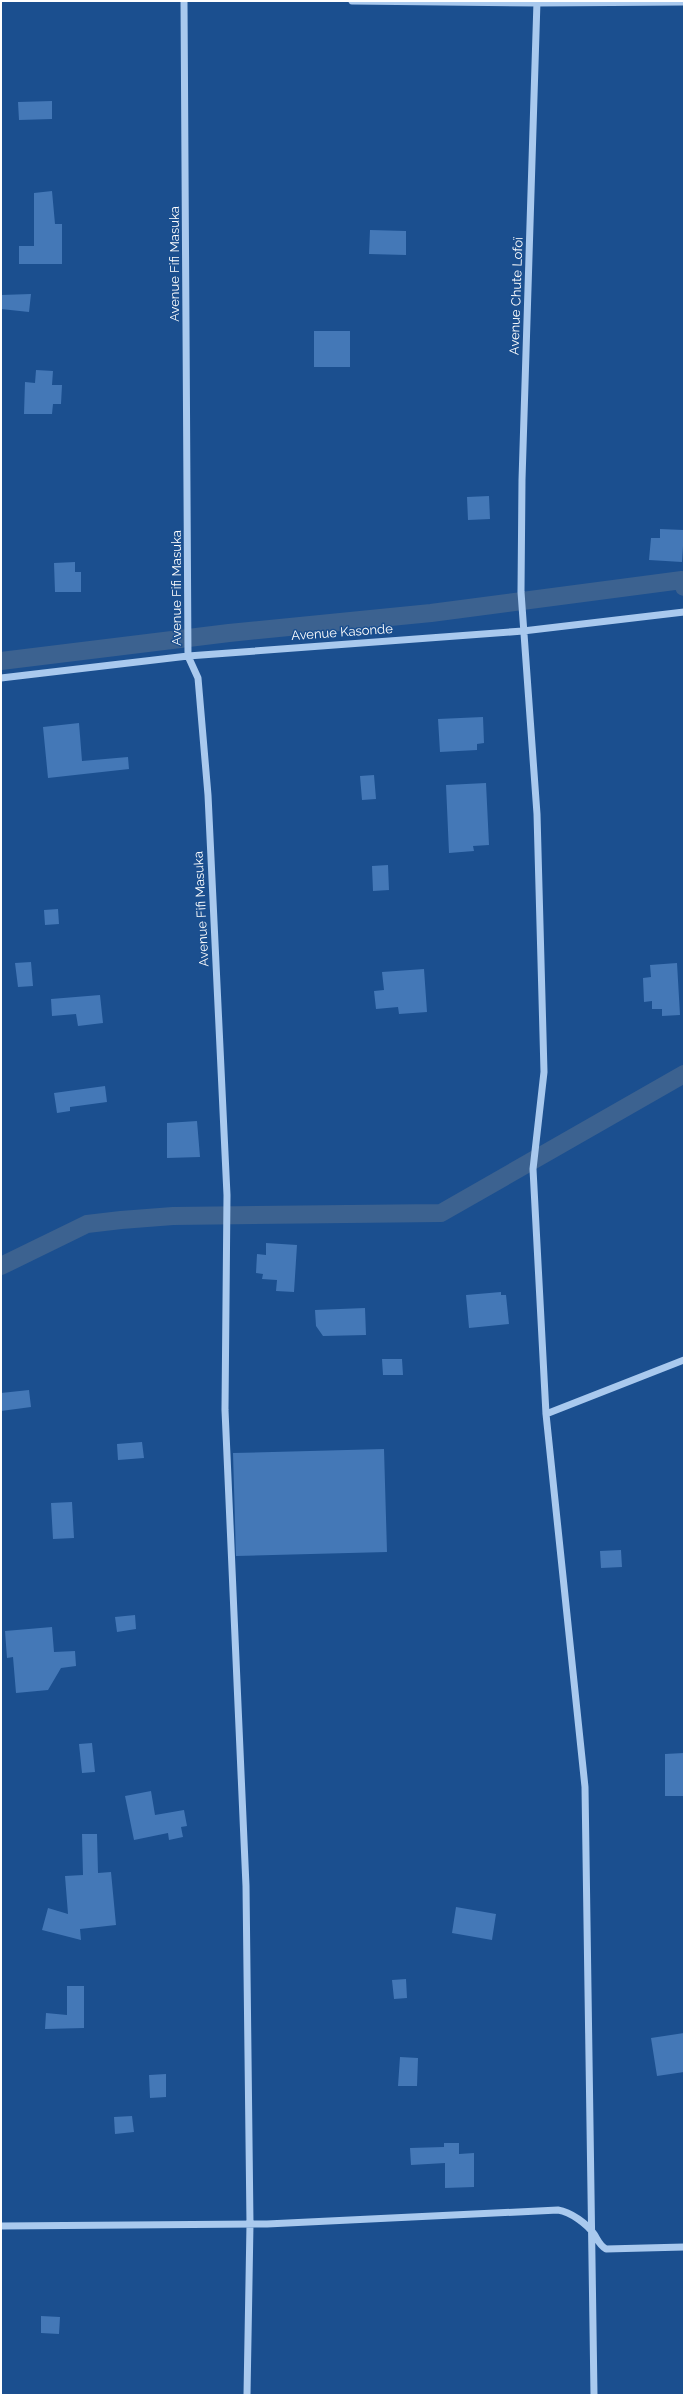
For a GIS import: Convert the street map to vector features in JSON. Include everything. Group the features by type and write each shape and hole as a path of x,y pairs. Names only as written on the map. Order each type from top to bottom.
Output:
{"street":[{"name":"Avenue Fifi Masuka","path":"184,1 188,656 198,678 208,795 227,1195 225,1410 246,1886 250,2224 247,2395"},
{"path":"352,1 684,2"},
{"name":"Avenue Chute Lofoï","path":"537,2 523,457 521,592 521,616 537,829 544,1072 533,1169 546,1414 585,1787 593,2233 594,2395"},
{"name":"Avenue Kasonde","path":"1,678 188,656 523,631 684,612"},
{"path":"546,1414 684,1360"},
{"path":"1,2226 250,2224 558,2210 570,2213 593,2233 600,2246 606,2249 684,2247"}],"building":[{"path":"52,101 52,119 19,120 18,102"},
{"path":"52,191 55,224 62,224 62,264 19,264 19,246 34,246 34,193"},
{"path":"370,230 406,231 406,255 369,254"},
{"path":"31,294 29,312 1,309 1,295"},
{"path":"314,331 350,331 350,367 314,367"},
{"path":"36,370 53,371 52,385 62,385 61,404 53,404 52,414 24,414 25,382 35,383"},
{"path":"489,496 490,519 468,520 467,497"},
{"path":"660,529 684,530 682,562 649,560 651,538 660,538"},
{"path":"75,562 75,572 81,572 81,592 55,592 54,563"},
{"path":"483,717 484,743 477,744 477,750 440,752 438,719"},
{"path":"79,723 82,761 128,757 129,769 48,778 43,727"},
{"path":"374,775 376,799 362,800 360,776"},
{"path":"486,783 489,845 473,846 474,851 449,853 446,785"},
{"path":"388,865 389,890 373,891 372,866"},
{"path":"58,909 59,924 45,925 44,910"},
{"path":"31,962 33,986 18,987 15,963"},
{"path":"677,963 680,1015 662,1016 662,1009 652,1009 652,1001 644,1002 643,978 651,977 650,965"},
{"path":"424,969 427,1012 399,1014 398,1007 376,1009 374,991 384,990 382,972"},
{"path":"100,995 103,1023 78,1026 76,1014 52,1016 51,999"},
{"path":"105,1086 107,1102 70,1107 70,1111 57,1113 54,1093"},
{"path":"197,1121 200,1157 167,1158 167,1123"},
{"path":"266,1243 297,1245 294,1292 276,1291 277,1280 262,1279 263,1274 256,1273 257,1254 266,1255"},
{"path":"501,1292 501,1295 506,1295 509,1324 469,1328 466,1295"},
{"path":"365,1308 366,1335 323,1336 316,1326 315,1310"},
{"path":"382,1359 402,1359 403,1375 383,1375"},
{"path":"29,1390 31,1407 1,1411 1,1393"},
{"path":"142,1442 144,1458 118,1460 117,1444"},
{"path":"384,1449 387,1552 236,1556 233,1453"},
{"path":"72,1502 74,1538 53,1539 51,1503"},
{"path":"621,1550 622,1567 601,1568 600,1551"},
{"path":"135,1615 136,1629 117,1632 115,1617"},
{"path":"52,1627 54,1652 75,1651 76,1666 61,1668 48,1690 16,1693 13,1657 7,1658 5,1631"},
{"path":"92,1743 95,1772 82,1773 79,1744"},
{"path":"684,1753 684,1796 665,1796 665,1754"},
{"path":"151,1791 155,1815 184,1810 187,1826 181,1827 183,1837 169,1840 168,1833 134,1840 125,1796"},
{"path":"82,1834 97,1834 98,1873 111,1872 116,1925 80,1929 81,1940 42,1930 48,1908 68,1914 65,1876 83,1875"},
{"path":"456,1907 496,1914 492,1940 452,1933"},
{"path":"406,1979 407,1998 394,1999 392,1980"},
{"path":"67,1986 84,1986 84,2028 45,2029 46,2013 67,2015"},
{"path":"684,2033 684,2072 657,2076 651,2038"},
{"path":"400,2057 418,2058 417,2086 398,2086"},
{"path":"166,2074 166,2097 150,2098 149,2075"},
{"path":"132,2116 134,2132 115,2134 114,2117"},
{"path":"444,2143 459,2143 459,2154 474,2153 474,2187 445,2188 445,2163 411,2165 410,2148 444,2147"},
{"path":"41,2316 60,2317 59,2334 41,2333"}],"waterway":[{"path":"1,661 229,633 431,613 682,580 684,587"},
{"path":"1,1266 87,1224 173,1216 441,1213 684,1074"}]}
